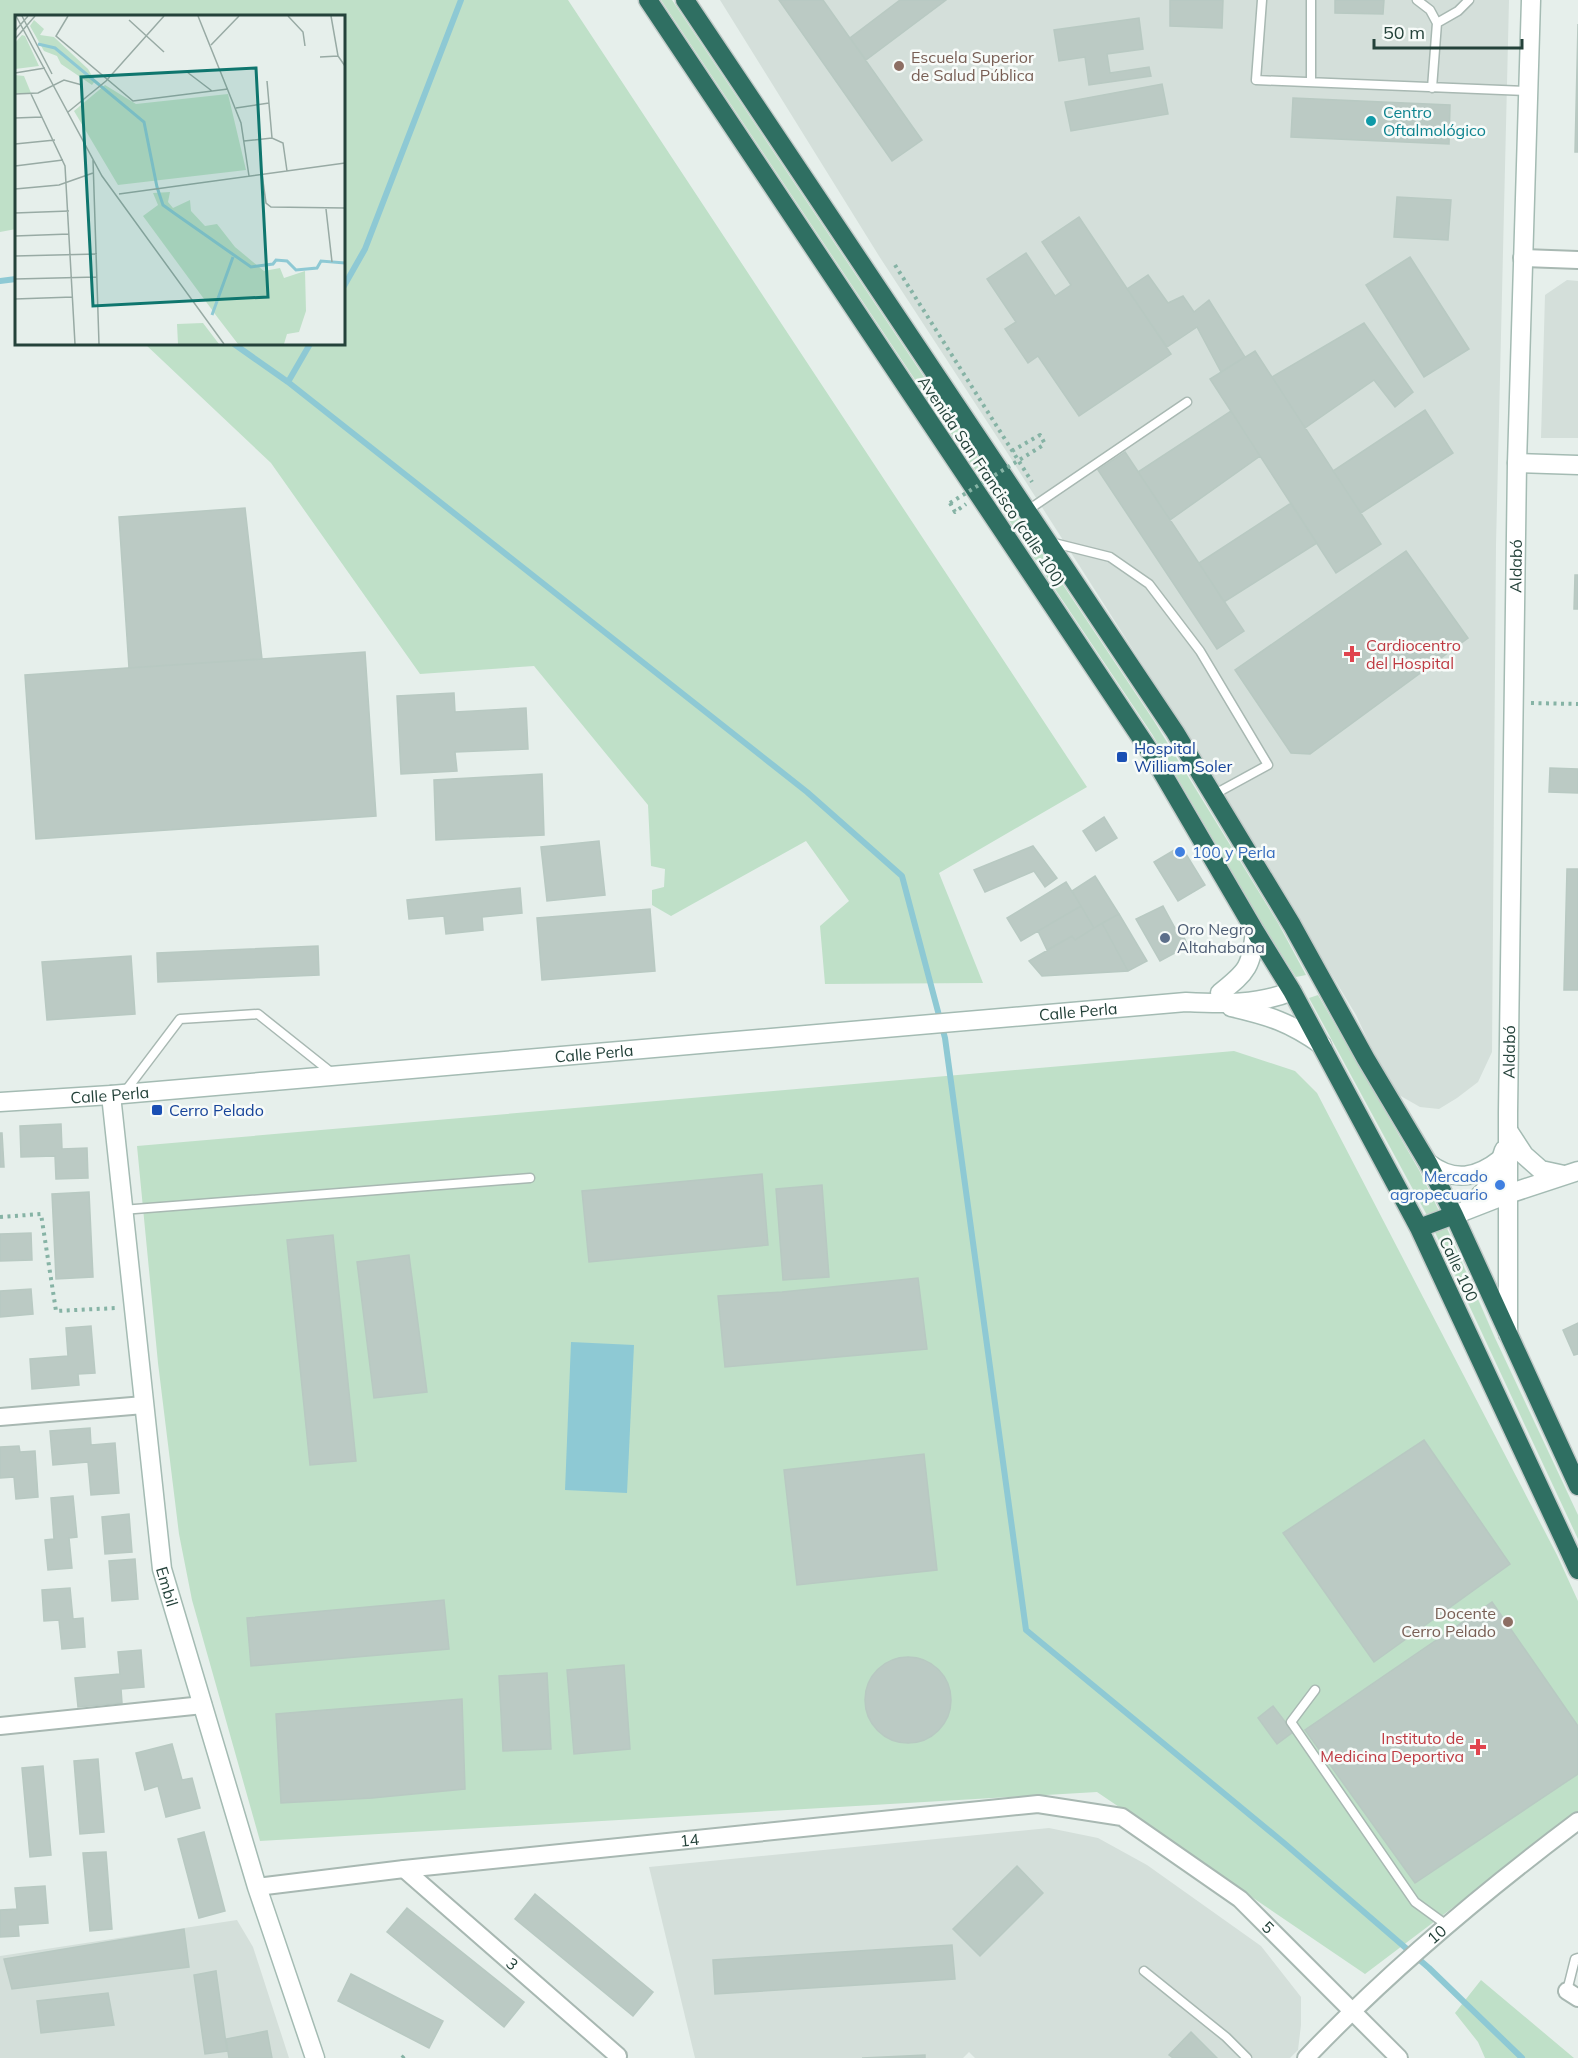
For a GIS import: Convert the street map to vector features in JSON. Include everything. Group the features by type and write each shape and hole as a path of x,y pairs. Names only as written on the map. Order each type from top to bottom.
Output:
{"highway":[{"name":"Avenida San Francisco (calle 100)","path":"648,0 1149,750 1292,991"},
{"name":"Avenida San Francisco (calle 100)","path":"686,0 1175,732 1292,925 1323,981"},
{"path":"1292,991 1323,981"},
{"name":"Calle 100","path":"1323,981 1428,1163 1578,1486"},
{"name":"Calle 100","path":"1292,991 1419,1228 1578,1569"},
{"path":"1419,1228 1454,1215"}],"main road":[{"name":"Aldabó","path":"1508,1336 1517,463 1531,0"},
{"path":"1517,463 1578,465"},
{"path":"1255,931 1253,954 1249,966 1219,999 1296,1028 1322,1045"},
{"name":"Calle Perla","path":"0,1102 117,1094 1219,999 1274,999 1292,991"},
{"name":"Embil","path":"117,1094 122,1210 162,1569 258,1887 315,2058"},
{"path":"1509,1132 1524,1155 1541,1170 1572,1173"},
{"name":"Aldabó","path":"1454,1215 1483,1195 1492,1182 1509,1132"},
{"path":"1428,1163 1448,1175 1467,1176 1486,1170 1501,1159"},
{"path":"1454,1215 1572,1173"}],"street":[{"path":"1522,258 1578,260"},
{"path":"0,1417 144,1405"},
{"path":"0,1726 202,1705"},
{"name":"14","path":"258,1887 404,1869 1038,1804 1122,1817"},
{"name":"5","path":"1122,1817 1240,1899 1399,2058"},
{"name":"10","path":"1306,2058 1352,2010 1425,1946 1527,1860 1578,1821"},
{"name":"3","path":"404,1869 619,2057"}],"lane":[{"path":"1262,0 1256,80 1528,91"},
{"path":"1311,0 1311,82"},
{"path":"1417,0 1430,10 1437,23 1432,88"},
{"path":"1437,23 1458,11 1469,0"},
{"path":"1028,510 1187,402"},
{"path":"1049,542 1110,557 1149,584 1200,651 1268,765 1214,795"},
{"path":"117,1094 180,1019 258,1014 335,1075"},
{"path":"122,1210 530,1178"},
{"path":"1315,1690 1292,1722 1415,1902 1448,1926"},
{"path":"1573,1995 1575,1959 1578,1958"},
{"path":"1144,1971 1226,2037 1247,2058"}],"path":[{"path":"895,265 1044,499"},
{"path":"972,500 955,512 950,503 1045,444 1040,435 1012,451"},
{"path":"1514,702 1578,704"},
{"path":"0,1218 41,1214 56,1311 133,1307"},
{"path":"402,2058 406,2054"}],"shaded area":[{"path":"720,0 1509,0 1496,545 1492,1052 1478,1082 1457,1098 1439,1109 1420,1107 1399,1095 1371,1047 1356,1015 1183,728 879,256"},
{"path":"1567,280 1578,281 1578,438 1541,438 1545,295"},
{"path":"1049,1828 1098,1838 1147,1865 1261,1946 1301,1997 1298,2050 1290,2058 975,2058 969,2052 963,2058 695,2058 649,1867"},
{"path":"237,1920 253,1947 289,2058 0,2058 0,1956"}],"green space":[{"path":"0,0 568,0 1087,787 939,873 983,983 825,984 820,926 849,901 806,841 671,916 652,905 652,890 664,887 665,869 651,866 648,805 534,666 420,674 271,463 146,345 345,345 345,15 15,15 15,229 0,232"},
{"path":"661,0 672,0 1154,721 1278,923 1306,975 1296,977 1265,929 1152,734"},
{"path":"1318,995 1419,1170 1440,1213 1428,1217 1309,998"},
{"path":"1234,1051 1295,1071 1317,1093 1557,1555 1578,1601 1578,1813 1365,1974 1097,1792 260,1841 192,1600 179,1534 158,1363 137,1146"},
{"path":"1446,1226 1495,1338 1578,1515 1578,1539 1434,1230"},
{"path":"1481,1980 1574,2058 1485,2058 1478,2042 1455,2013"}],"water":[{"path":"571,1342 634,1345 627,1493 565,1490"}],"building":[{"path":"779,0 823,0 922,140 892,161"},
{"path":"900,0 946,0 866,60 850,38"},
{"path":"1170,0 1223,0 1222,28 1170,26"},
{"path":"1335,0 1384,0 1383,14 1335,13"},
{"path":"1139,18 1143,49 1107,54 1110,73 1149,67 1151,76 1089,85 1085,57 1059,61 1054,30"},
{"path":"1578,24 1578,152 1575,152"},
{"path":"1162,84 1168,114 1071,131 1065,102"},
{"name":"Centro Oftalmológico","path":"1293,98 1450,105 1449,144 1291,137"},
{"path":"1397,197 1451,200 1448,240 1394,237"},
{"path":"1079,217 1171,354 1079,416 1038,356 1028,363 1005,329 1016,322 987,279 1026,253 1055,296 1071,285 1042,242"},
{"path":"1410,257 1469,349 1424,377 1366,285"},
{"path":"1148,275 1168,303 1183,296 1194,312 1209,300 1245,357 1221,372 1197,327 1167,347 1127,289"},
{"path":"1364,323 1413,392 1395,407 1374,380 1305,428 1272,377"},
{"path":"1255,351 1381,544 1336,573 1210,379"},
{"path":"1425,410 1453,453 1361,513 1333,471"},
{"path":"1231,411 1260,456 1170,520 1138,472"},
{"path":"1125,452 1244,631 1217,649 1098,470"},
{"path":"1291,503 1317,543 1224,602 1199,563"},
{"path":"245,508 262,659 129,668 119,517"},
{"name":"Cardiocentro del Hospital","path":"1406,551 1468,638 1310,754 1291,753 1235,670"},
{"path":"1575,575 1578,575 1578,609 1574,609"},
{"path":"365,652 376,816 36,839 25,675"},
{"path":"454,693 455,712 526,708 528,749 455,752 457,771 401,774 397,696"},
{"path":"1550,768 1578,769 1578,793 1549,792"},
{"path":"542,774 544,835 436,840 434,780"},
{"path":"1104,817 1117,838 1096,851 1083,831"},
{"path":"599,841 605,895 547,901 541,847"},
{"path":"1033,846 1057,878 1045,887 1034,871 985,892 974,870"},
{"path":"1181,846 1205,885 1178,901 1154,862"},
{"path":"1567,869 1578,869 1578,990 1564,990"},
{"path":"1095,876 1119,914 1094,928 1072,891"},
{"path":"1066,882 1081,906 1021,941 1007,918"},
{"path":"520,888 522,913 482,917 483,930 446,934 444,916 409,919 407,900"},
{"path":"1081,906 1094,928 1075,940 1072,936 1047,950 1038,931"},
{"name":"Oro Negro Altahabana","path":"1163,906 1175,928 1180,929 1188,946 1160,961 1136,919"},
{"path":"650,909 655,971 542,980 537,918"},
{"path":"1119,914 1147,961 1128,971 1102,923"},
{"path":"1102,923 1128,971 1042,976 1029,961 1072,936 1075,940"},
{"path":"318,946 319,975 158,982 157,953"},
{"path":"131,956 135,1014 47,1020 42,962"},
{"path":"61,1124 62,1149 87,1148 88,1178 56,1179 55,1156 21,1157 20,1126"},
{"path":"0,1133 2,1133 4,1167 0,1167"},
{"path":"762,1174 768,1245 589,1262 582,1191"},
{"path":"822,1185 829,1277 783,1280 776,1189"},
{"path":"89,1192 93,1277 56,1279 52,1194"},
{"path":"31,1233 32,1260 0,1261 0,1234"},
{"path":"333,1235 356,1461 310,1465 287,1240"},
{"path":"409,1255 427,1392 374,1398 357,1262"},
{"path":"918,1278 927,1349 725,1367 718,1296"},
{"path":"31,1289 33,1314 0,1317 0,1291"},
{"path":"1578,1323 1578,1354 1574,1355 1563,1330"},
{"path":"91,1326 95,1373 78,1374 79,1385 32,1389 30,1359 68,1356 66,1328"},
{"path":"90,1428 91,1445 115,1443 119,1493 91,1495 88,1462 53,1465 50,1431"},
{"path":"1424,1440 1510,1564 1374,1662 1283,1533"},
{"path":"19,1446 20,1452 35,1451 38,1497 16,1499 14,1477 0,1478 0,1447"},
{"path":"924,1454 937,1570 797,1585 784,1470"},
{"path":"73,1496 77,1537 69,1538 72,1568 48,1570 45,1540 54,1539 51,1498"},
{"path":"129,1514 132,1552 105,1554 102,1517"},
{"path":"135,1559 138,1599 112,1601 109,1561"},
{"path":"70,1588 73,1619 83,1618 85,1647 62,1649 59,1620 44,1621 42,1590"},
{"path":"444,1600 449,1649 251,1666 247,1618"},
{"path":"1492,1602 1578,1726 1578,1774 1415,1883 1305,1730"},
{"path":"141,1650 144,1687 121,1689 122,1703 78,1707 75,1678 120,1674 118,1652"},
{"path":"908,1657 932,1664 944,1676 951,1700 944,1724 932,1736 908,1743 884,1736 872,1724 865,1700 872,1676 884,1664"},
{"path":"624,1665 630,1749 574,1754 567,1670"},
{"path":"547,1673 551,1749 503,1751 499,1676"},
{"path":"462,1699 465,1789 372,1798 281,1803 276,1714"},
{"path":"1273,1706 1293,1732 1277,1744 1258,1718"},
{"path":"172,1744 182,1780 192,1778 200,1808 166,1817 158,1786 145,1790 136,1753"},
{"path":"98,1759 104,1832 80,1834 74,1761"},
{"path":"43,1766 51,1855 30,1857 22,1768"},
{"path":"204,1832 225,1911 199,1918 178,1839"},
{"path":"106,1852 112,1929 90,1931 83,1853"},
{"path":"1017,1866 1043,1893 980,1956 953,1929"},
{"path":"45,1886 48,1923 18,1925 19,1936 0,1937 0,1910 17,1909 15,1888"},
{"path":"535,1894 653,1992 633,2016 515,1919"},
{"path":"407,1908 524,2002 504,2027 387,1932"},
{"path":"184,1929 189,1967 12,1989 4,1959"},
{"path":"952,1945 955,1979 715,1994 713,1960"},
{"path":"216,1971 227,2051 205,2054 194,1975"},
{"path":"351,1974 443,2021 429,2048 338,2001"},
{"path":"108,1993 114,2025 41,2033 37,2001"},
{"path":"267,2031 272,2058 229,2058 226,2039"},
{"path":"1191,2032 1217,2058 1173,2058 1169,2055"},
{"path":"925,2055 925,2058 862,2058"}],"waterway":[{"path":"345,284 365,249 461,0"},
{"path":"0,281 15,279"},
{"path":"235,345 288,382 807,792 902,876 945,1038 1026,1630 1284,1843 1429,1968 1522,2058"},
{"path":"288,382 309,345"}],"place":[{"name":"Escuela Superior de Salud Pública","path":"899,66"},
{"name":"Centro Oftalmológico","path":"1371,121"},
{"name":"Cardiocentro del Hospital","path":"1352,654"},
{"name":"Hospital William Soler","path":"1122,757"},
{"name":"100 y Perla","path":"1180,852"},
{"name":"Oro Negro Altahabana","path":"1165,938"},
{"name":"Cerro Pelado","path":"157,1110"},
{"name":"Mercado agropecuario","path":"1500,1185"},
{"name":"Docente Cerro Pelado","path":"1508,1622"},
{"name":"Instituto de Medicina Deportiva","path":"1478,1747"}]}
